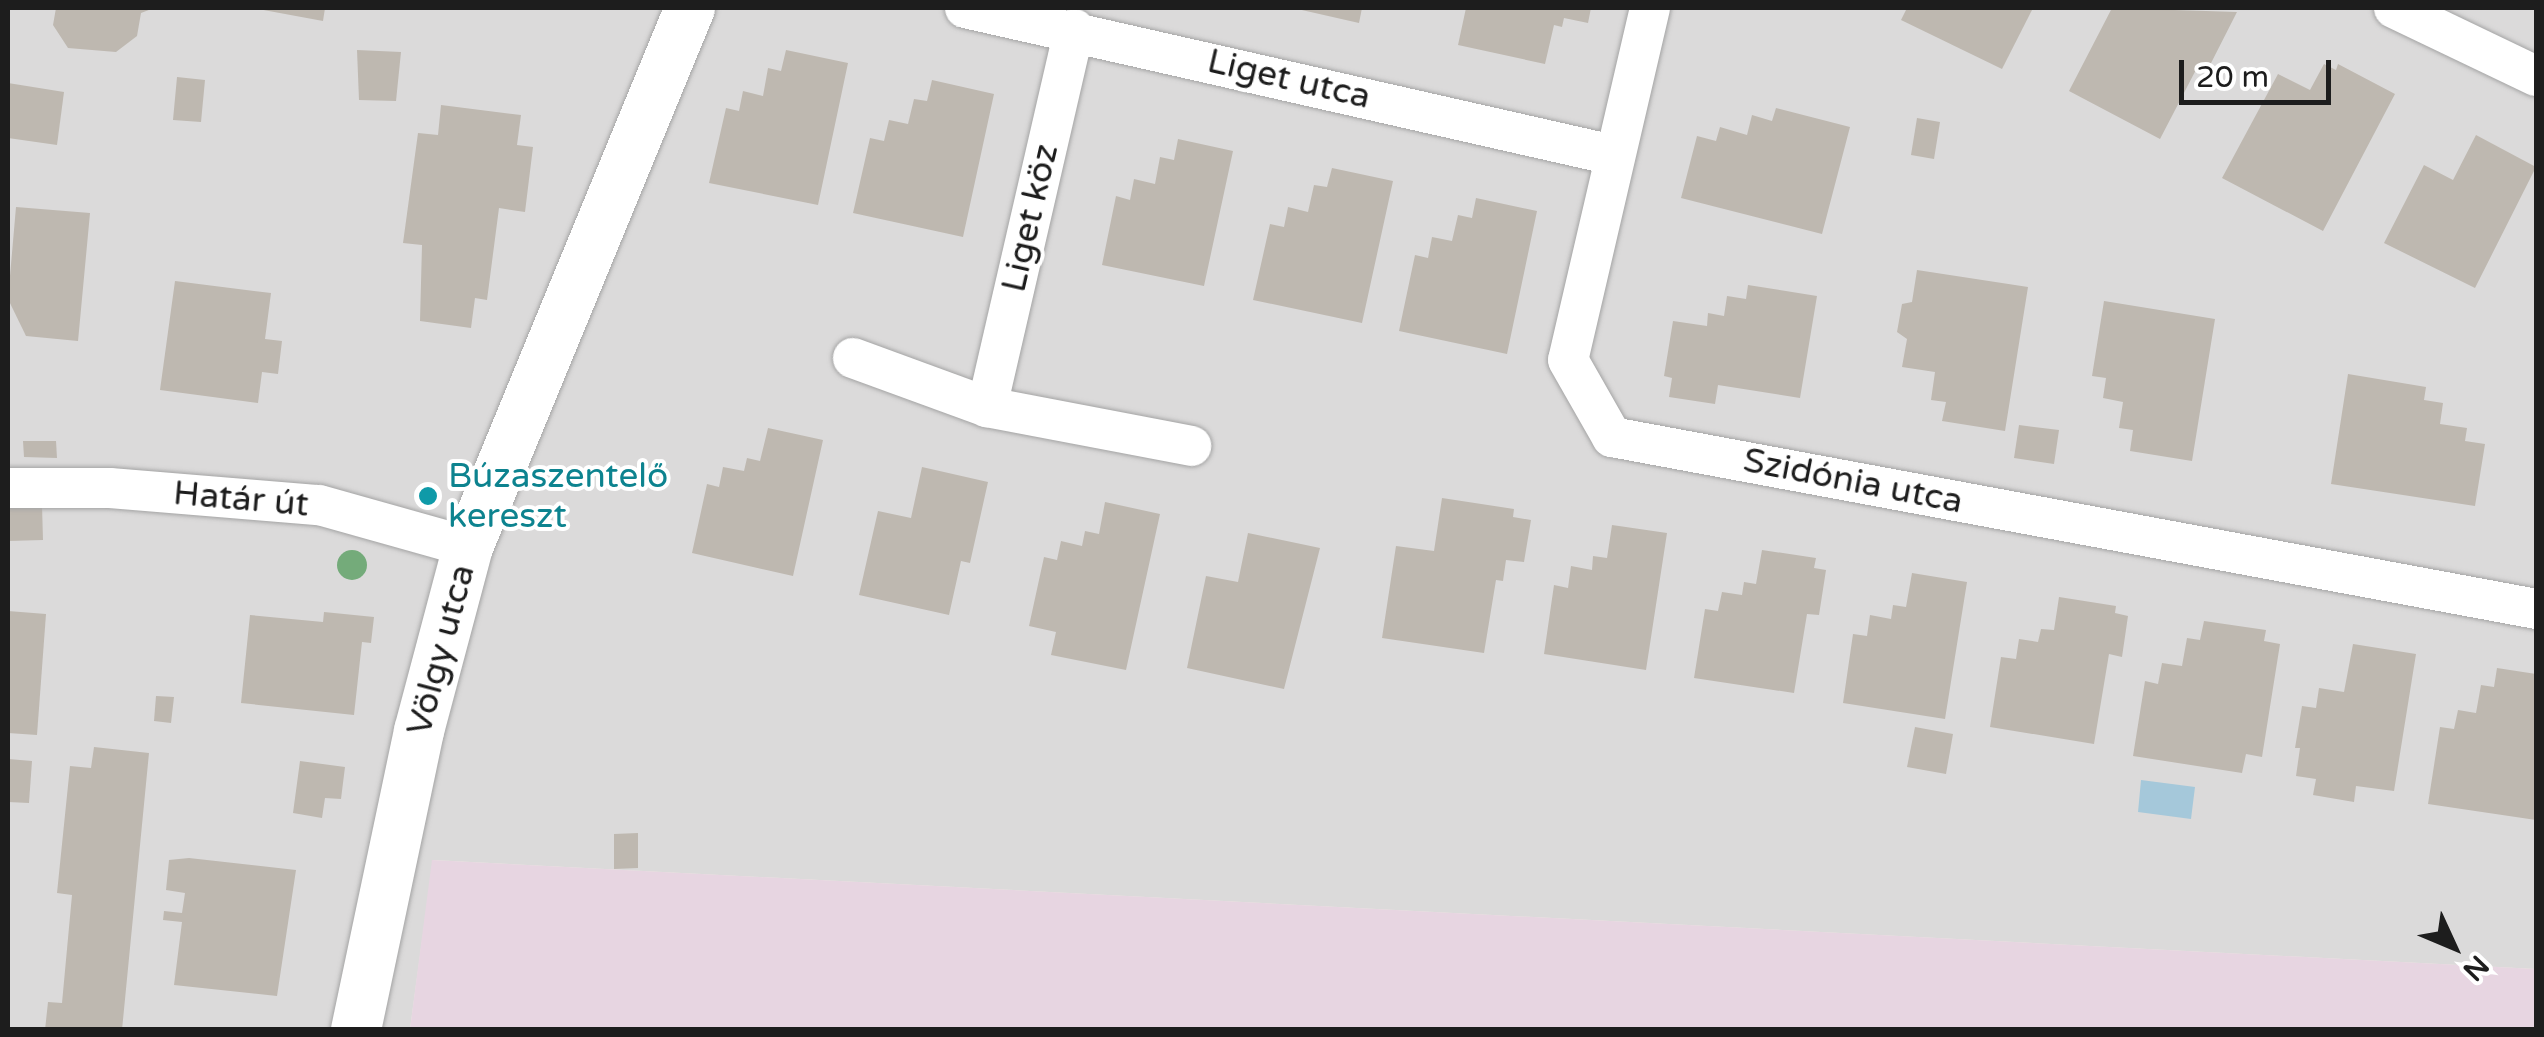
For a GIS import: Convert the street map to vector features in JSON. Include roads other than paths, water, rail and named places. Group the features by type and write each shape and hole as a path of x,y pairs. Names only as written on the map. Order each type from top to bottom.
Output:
{"street":[{"name":"Völgy utca","path":"356,1030 410,768 468,547 690,8"},
{"name":"Liget utca","path":"965,8 1074,29 1613,155"},
{"name":"Szidónia utca","path":"1650,8 1568,360 1612,436 2536,609"},
{"path":"2394,8 2536,76"},
{"name":"Liget köz","path":"987,407 1074,29"},
{"path":"854,358 987,407 1190,446"},
{"name":"Határ út","path":"8,488 83,487 318,504 468,547"}],"water":[{"path":"2141,780 2195,787 2191,819 2138,812"}],"place":[{"name":"Búzaszentelő kereszt","path":"428,496"}]}
